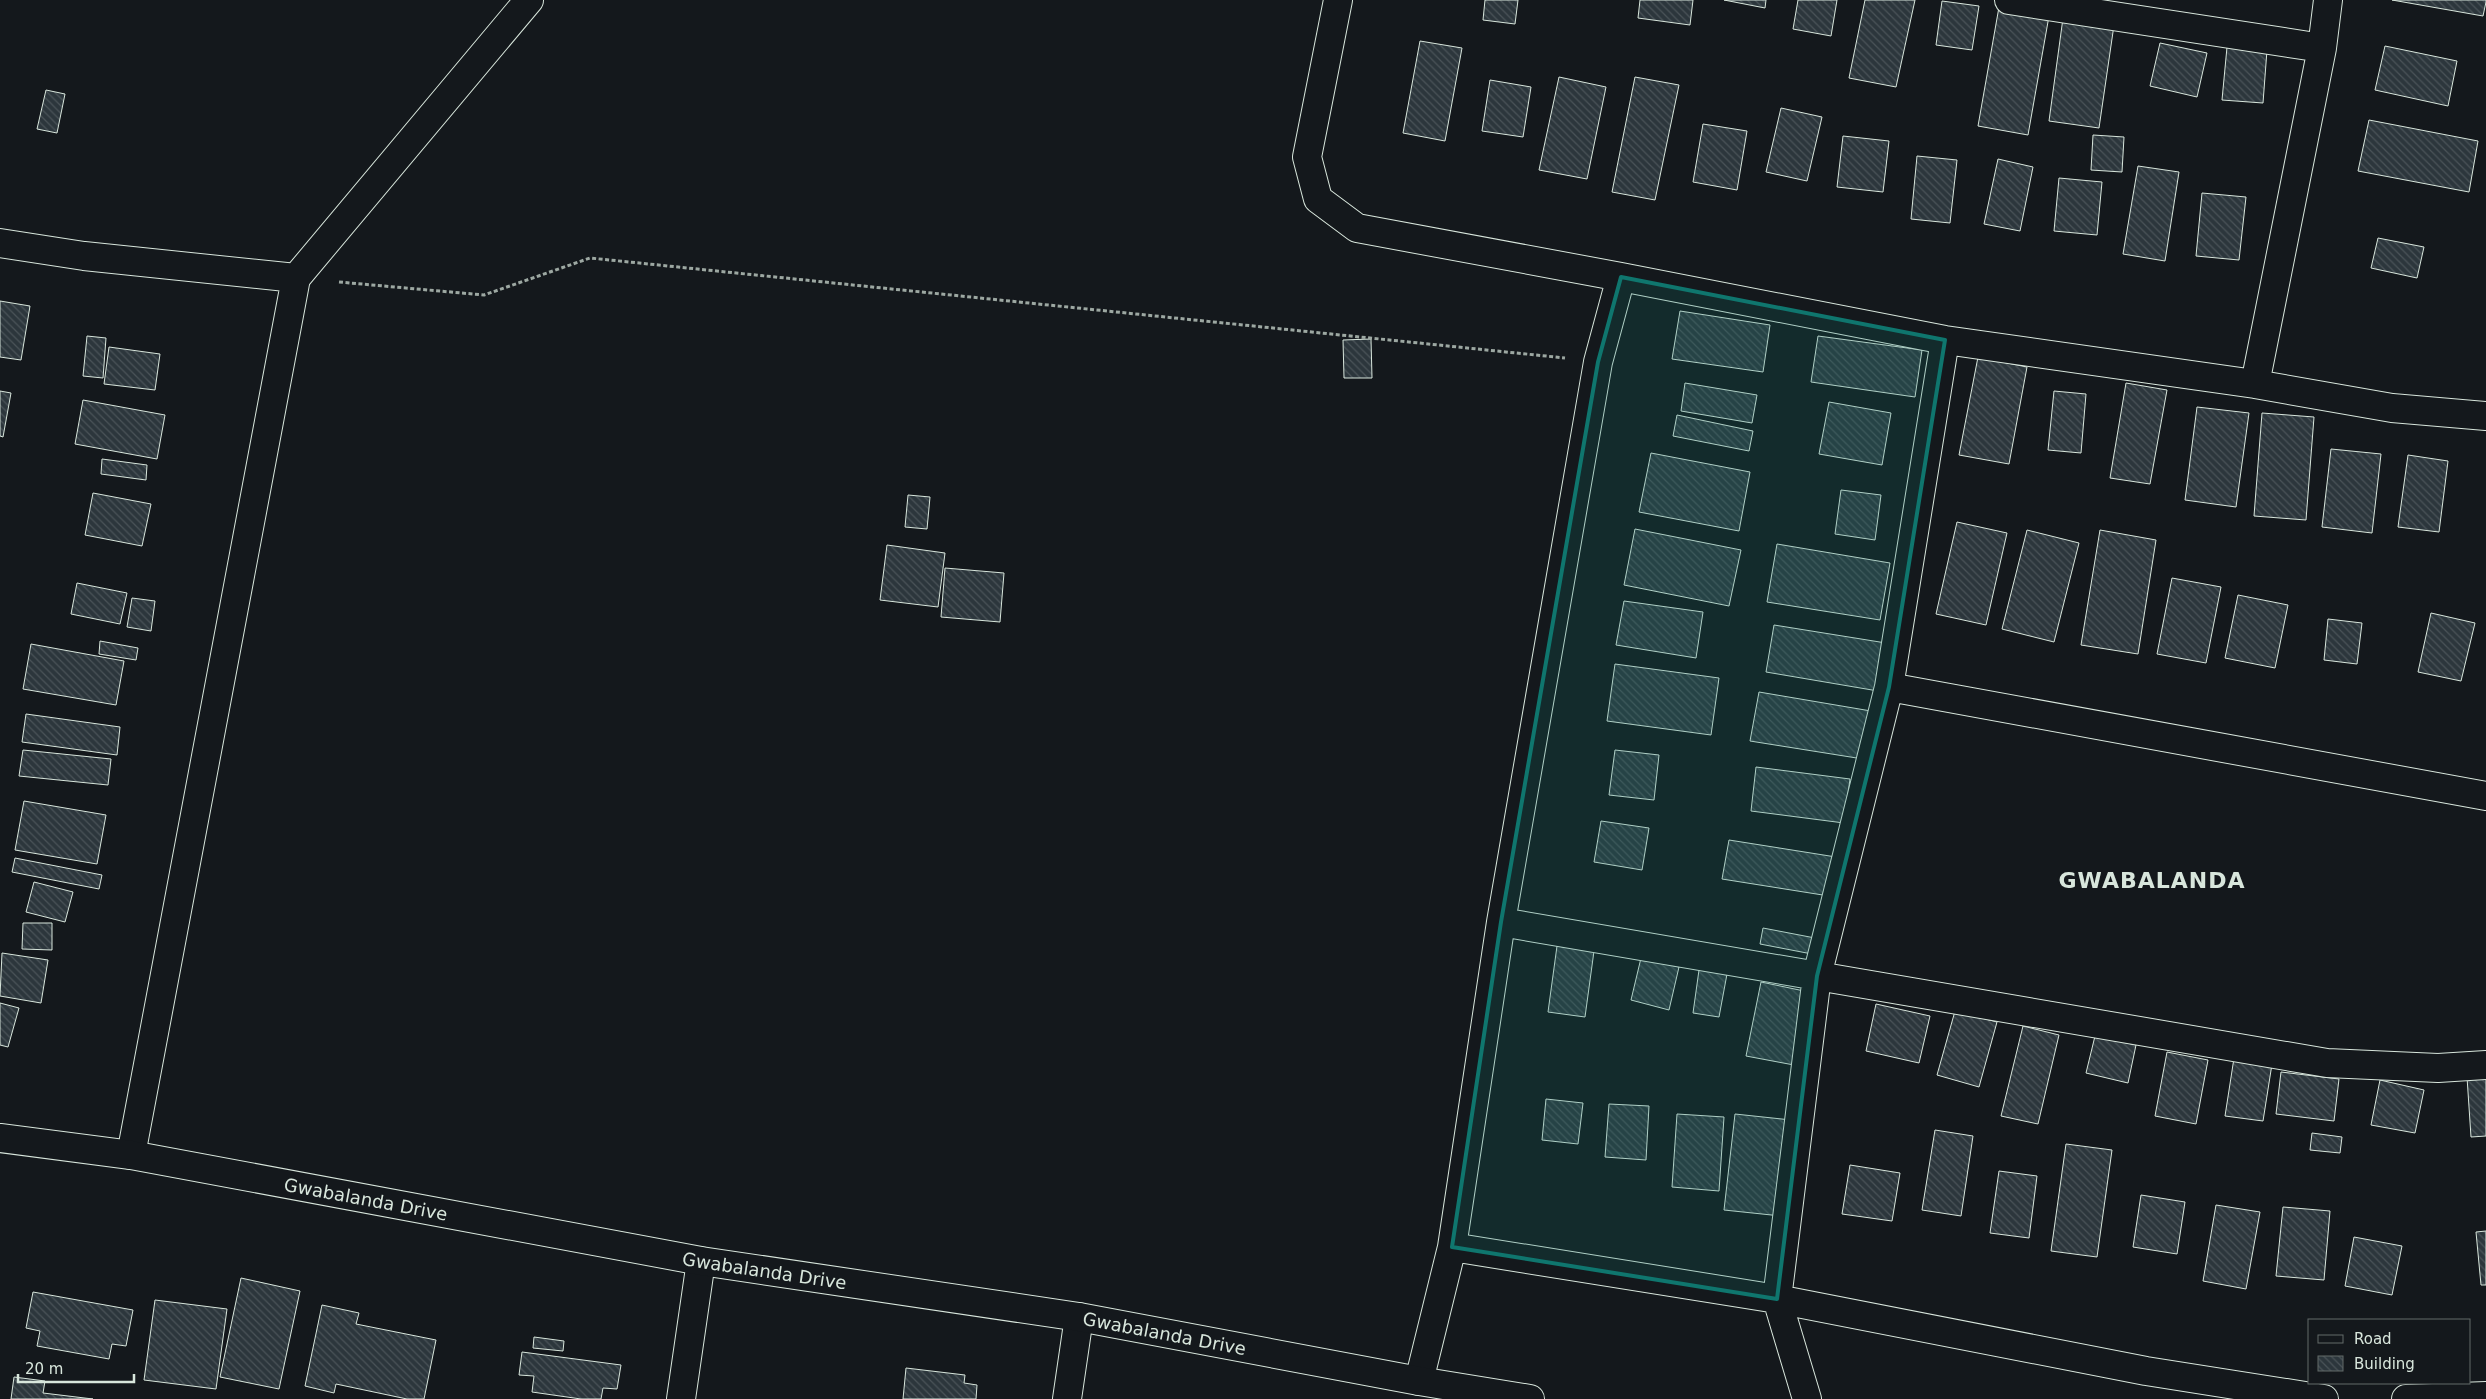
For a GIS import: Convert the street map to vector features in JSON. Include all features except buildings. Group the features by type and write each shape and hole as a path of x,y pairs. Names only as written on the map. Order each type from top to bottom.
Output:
{"street":[{"path":"131,1155 296,278 529,0"},
{"path":"1338,0 1307,157 1318,199 1357,228 1621,276 1945,340 2255,384 2392,408 2486,416"},
{"path":"2008,0 2322,48"},
{"path":"2255,384 2322,48 2328,0"},
{"path":"0,243 84,256 296,278"},
{"path":"1419,1381 1452,1247 1501,922 1598,362 1621,276"},
{"path":"1807,1399 1776,1299 1817,976 1889,687 1945,340"},
{"path":"1889,687 2486,796"},
{"path":"1501,922 2328,1063 2438,1068 2486,1065"},
{"name":"Gwabalanda Drive","path":"0,1138 131,1155 701,1261 1079,1317 1419,1381 1466,1394 1530,1399"},
{"path":"1452,1247 1776,1299 2146,1371 2324,1399"},
{"path":"681,1399 701,1261"},
{"path":"1066,1399 1079,1317"},
{"path":"2406,1399 2486,1396"}],"path":[{"path":"296,278 484,295 590,258 1598,362"}],"highlighted area":[{"path":"1621,277 1945,340 1889,687 1817,976 1777,1299 1452,1247 1501,922 1598,362"}],"district":[{"name":"GWABALANDA","path":"2152,880"}]}
